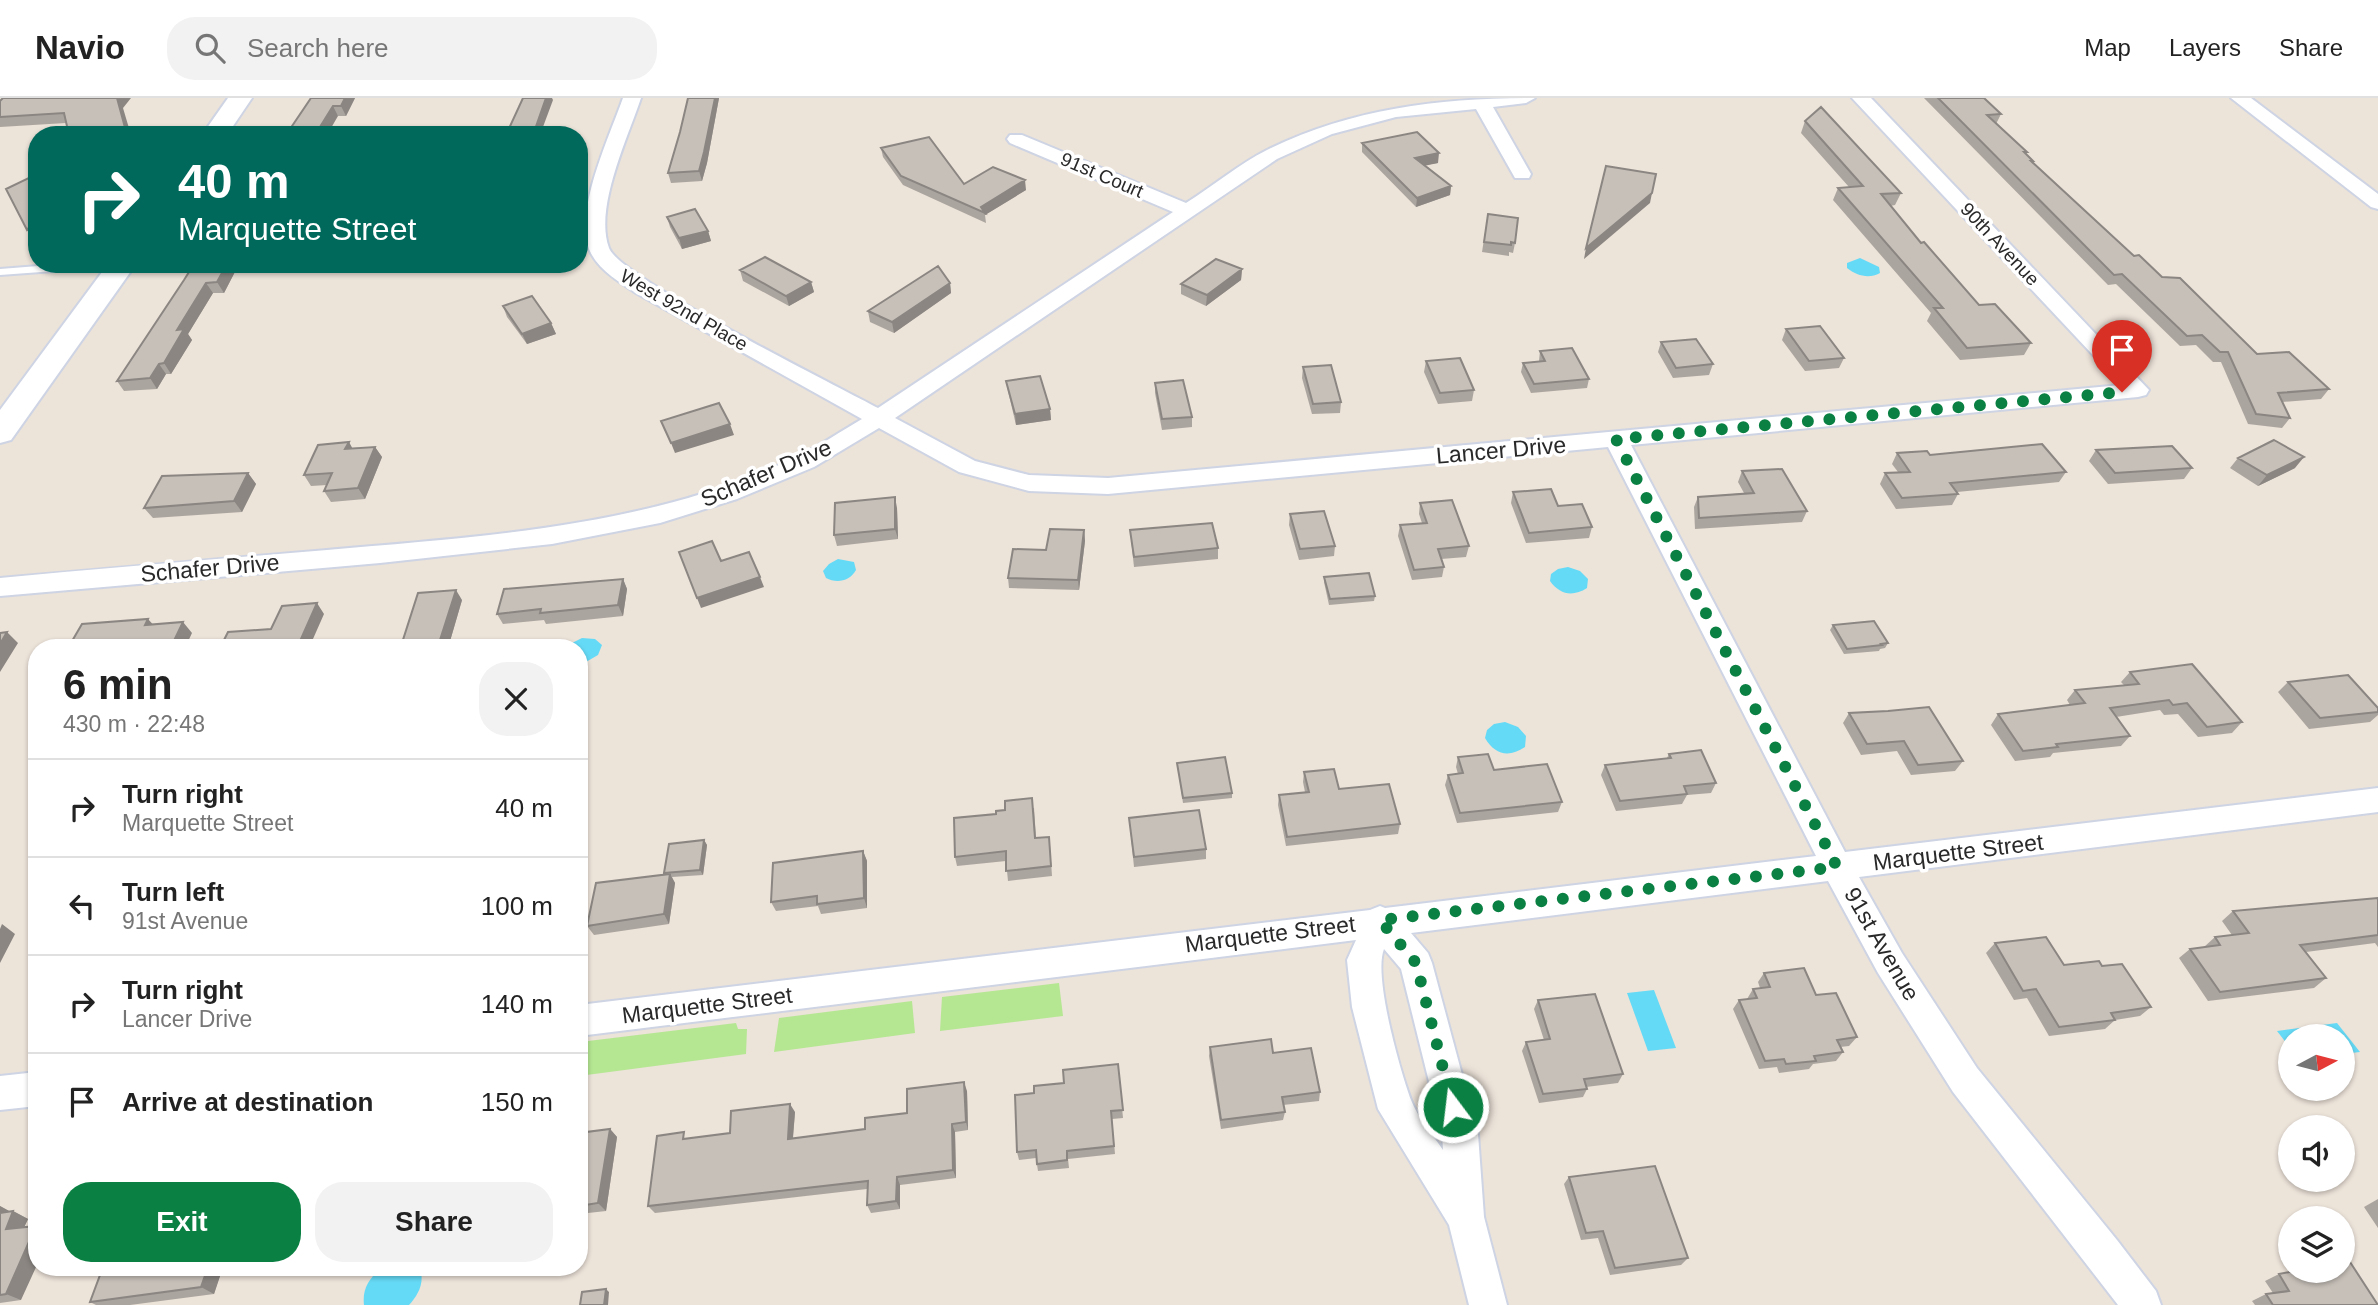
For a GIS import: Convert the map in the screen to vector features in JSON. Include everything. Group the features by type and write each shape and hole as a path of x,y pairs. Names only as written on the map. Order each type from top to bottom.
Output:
{"street":[{"path":"220,126 240,98"},
{"name":"West 92nd Place","path":"632,98 594,219 599,249 615,271 877,419"},
{"name":"Schafer Drive","path":"0,587 380,554 551,535 660,515 728,493 806,461 877,419 1271,155 1326,130 1395,112 1526,98"},
{"name":"90th Avenue","path":"1861,98 2138,390"},
{"path":"2239,98 2378,203"},
{"path":"1481,101 1522,174"},
{"name":"91st Court","path":"1016,139 1188,211"},
{"path":"0,433 116,273"},
{"name":"Lancer Drive","path":"877,419 967,467 1029,483 1108,486 2138,390"},
{"name":"91st Avenue","path":"1616,439 1837,867 1890,962 1965,1080 2104,1253 2142,1305"},
{"name":"Marquette Street","path":"588,1020 1380,920 2378,800"},
{"path":"1465,1217 1395,1109 1369,1007 1363,960 1380,920 1416,963 1460,1134 1465,1217 1488,1305"},
{"path":"0,1093 28,1090"}],"lane":[{"path":"0,272 28,270"}],"green space":[{"path":"1059,983 1063,1016 940,1031 942,997"},
{"path":"912,1001 915,1033 774,1052 779,1018"},
{"path":"736,1023 738,1029 747,1029 746,1054 588,1075 588,1041"}],"water":[{"path":"1860,258 1879,267 1880,273 1863,276 1847,268 1847,263"},
{"path":"838,559 854,562 856,570 843,580 826,578 823,571"},
{"path":"1568,567 1580,571 1588,579 1587,588 1577,593 1567,593 1554,586 1550,581 1551,574"},
{"path":"582,638 595,639 602,645 598,655 588,661 588,639 580,639"},
{"path":"1505,722 1518,727 1526,736 1525,747 1513,753 1498,751 1485,738 1487,730 1494,724"},
{"path":"1654,990 1676,1048 1648,1051 1627,993"},
{"path":"373,1276 421,1276 422,1279 420,1288 409,1305 364,1305 364,1293"}],"building":[{"path":"3,98 117,98 125,126 67,126 64,113 0,117 0,101"},
{"path":"311,98 345,98 341,106 333,106 321,126 292,126"},
{"path":"523,98 546,98 536,126 510,126"},
{"path":"688,98 715,98 699,171 668,173 680,132"},
{"path":"1938,98 1984,98 2001,114 1987,115 2027,152 2024,152 2031,161 2134,256 2139,255 2162,277 2180,278 2257,354 2289,352 2329,389 2278,393 2290,418 2256,414 2228,352 2220,352 2202,335 2187,336 2122,274 2114,275"},
{"path":"1821,107 1901,193 1881,194 1921,243 1924,242 1979,305 1995,304 2031,343 1967,348 1934,308 1943,308 1838,188 1863,186 1805,121"},
{"path":"1417,132 1439,153 1415,158 1451,186 1417,198 1362,143"},
{"path":"929,137 964,184 993,167 1025,180 981,207 985,213 901,176 881,148"},
{"path":"1606,166 1656,174 1652,193 1586,248"},
{"path":"28,178 27,230 6,189"},
{"path":"695,209 708,231 679,238 667,217"},
{"path":"1488,214 1518,218 1515,243 1511,242 1511,245 1484,242"},
{"path":"765,257 811,282 786,296 740,270"},
{"path":"1216,259 1242,269 1207,295 1181,284"},
{"path":"938,266 950,283 892,322 868,311"},
{"path":"188,273 222,273 217,282 206,283 177,330 184,329 164,363 159,364 150,378 117,381"},
{"path":"532,296 551,323 522,334 503,306"},
{"path":"1820,326 1844,358 1809,361 1786,329"},
{"path":"1696,339 1713,364 1676,368 1661,342"},
{"path":"1572,348 1589,379 1534,384 1523,363 1545,361 1540,351"},
{"path":"1460,358 1474,390 1440,393 1426,361"},
{"path":"1331,365 1341,402 1313,404 1303,367"},
{"path":"1040,376 1050,409 1015,414 1006,381"},
{"path":"1183,380 1192,417 1162,419 1155,383"},
{"path":"719,403 730,424 671,443 661,421"},
{"path":"2274,440 2304,457 2267,475 2238,458"},
{"path":"349,442 345,449 375,447 358,488 324,491 332,473 304,475 318,445"},
{"path":"2042,444 2066,472 1950,483 1958,494 1902,498 1885,473 1910,472 1897,453 1927,451 1930,455"},
{"path":"2172,446 2192,468 2115,473 2096,450"},
{"path":"1782,469 1807,511 1699,518 1698,497 1754,493 1742,471"},
{"path":"248,473 234,501 144,508 162,476"},
{"path":"1551,489 1558,506 1582,504 1592,527 1529,533 1513,492"},
{"path":"895,497 895,529 834,535 835,503"},
{"path":"1452,500 1469,546 1438,549 1444,567 1414,570 1400,525 1427,523 1420,503"},
{"path":"1324,511 1335,546 1300,549 1290,514"},
{"path":"1212,523 1218,548 1134,557 1130,530"},
{"path":"1050,529 1084,530 1078,580 1008,578 1013,549 1046,550"},
{"path":"712,541 721,561 749,552 760,577 697,598 679,552"},
{"path":"1369,573 1375,596 1330,599 1324,577"},
{"path":"623,579 618,605 540,613 541,609 497,614 504,589"},
{"path":"456,590 440,639 403,639 418,593"},
{"path":"317,603 301,639 224,639 228,632 271,629 282,606"},
{"path":"148,619 145,625 183,622 175,639 73,639 82,624"},
{"path":"1874,621 1888,643 1847,649 1833,625"},
{"path":"7,632 0,644 0,633"},
{"path":"2192,664 2242,722 2207,727 2187,703 2173,705 2169,700 2110,708 2130,736 2056,744 2058,747 2023,751 1998,714 2085,703 2075,690 2139,684 2130,672"},
{"path":"2348,675 2378,708 2378,712 2320,718 2288,682"},
{"path":"1929,707 1963,761 1918,765 1904,741 1867,744 1849,713 1888,711"},
{"path":"1701,750 1716,783 1684,786 1687,794 1620,801 1605,765 1671,758 1669,754"},
{"path":"1488,754 1494,770 1547,764 1562,802 1460,813 1448,775 1463,773 1458,757"},
{"path":"1225,757 1232,793 1183,798 1177,763"},
{"path":"1334,769 1339,789 1389,784 1400,824 1287,837 1279,795 1309,792 1304,772"},
{"path":"1032,798 1035,838 1049,837 1051,866 1006,871 1006,851 955,857 954,818 996,814 996,811 1005,810 1005,801"},
{"path":"1199,810 1206,849 1134,857 1129,818"},
{"path":"704,840 700,870 664,873 669,844"},
{"path":"863,851 864,898 817,904 817,896 771,902 773,863"},
{"path":"670,874 664,914 588,926 596,883"},
{"path":"2378,898 2378,935 2300,945 2326,978 2220,992 2190,949 2220,945 2215,937 2249,933 2233,911"},
{"path":"2046,937 2064,965 2099,961 2102,966 2122,964 2151,1007 2111,1013 2115,1020 2059,1027 2036,989 2023,991 1995,943"},
{"path":"1804,968 1816,995 1836,993 1857,1037 1837,1040 1843,1052 1814,1056 1816,1061 1786,1064 1784,1059 1765,1061 1739,1000 1757,998 1753,989 1770,987 1764,973"},
{"path":"1595,994 1623,1074 1584,1079 1587,1089 1543,1094 1526,1042 1550,1039 1538,1000"},
{"path":"1271,1039 1273,1053 1311,1048 1320,1092 1282,1097 1285,1112 1221,1120 1210,1047"},
{"path":"1118,1064 1123,1110 1111,1111 1114,1146 1067,1151 1067,1160 1037,1164 1036,1150 1017,1152 1015,1095 1034,1093 1034,1086 1064,1083 1063,1070"},
{"path":"964,1082 966,1122 952,1124 953,1170 897,1177 896,1201 867,1205 868,1181 648,1206 657,1136 684,1132 683,1139 730,1133 731,1111 790,1104 788,1139 865,1129 865,1118 907,1113 907,1089"},
{"path":"610,1129 598,1203 588,1205 588,1132"},
{"path":"1655,1166 1688,1258 1615,1268 1603,1231 1586,1233 1569,1177"},
{"path":"13,1211 6,1229 28,1227 28,1244 6,1294 0,1295 0,1213"},
{"path":"2355,1270 2378,1305 2273,1305 2266,1294 2289,1291 2284,1283 2355,1283"},
{"path":"100,1276 205,1276 201,1287 90,1302"},
{"path":"606,1289 604,1305 580,1305 582,1292"}],"route":[{"path":"1453,1107 1416,963 1380,920 1837,867 1616,439 2122,392"}]}
